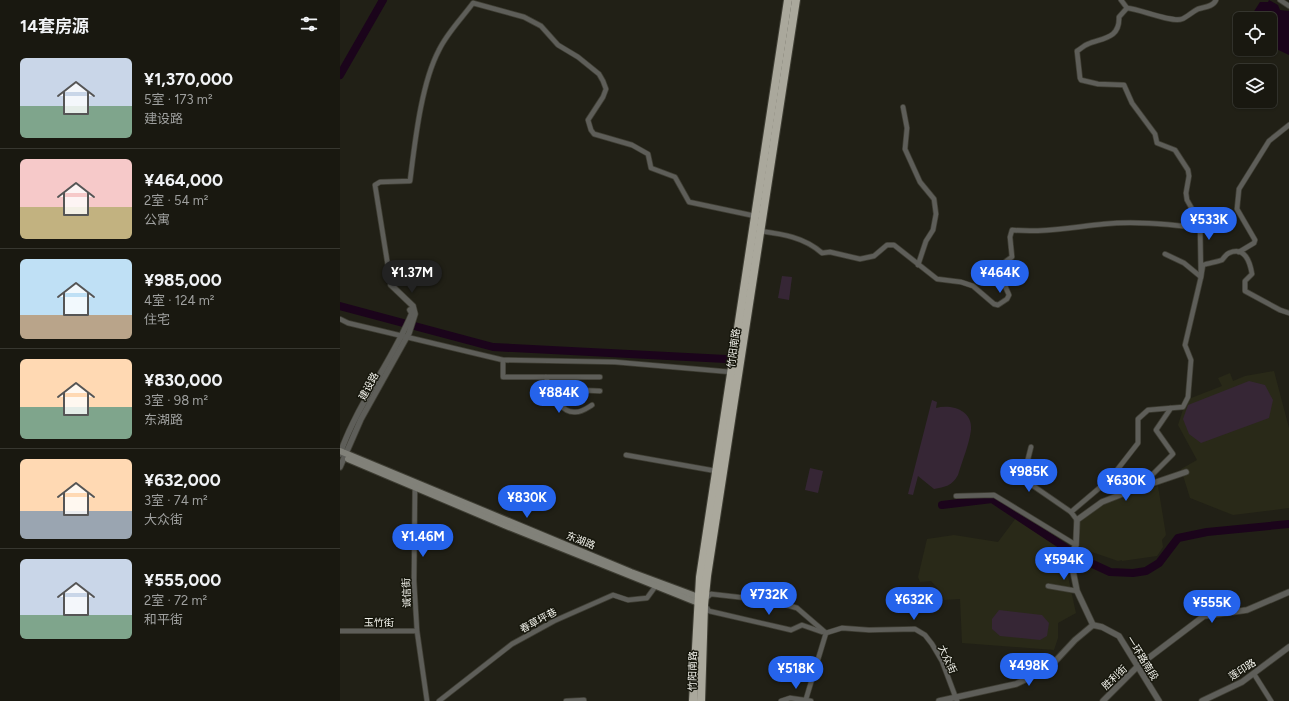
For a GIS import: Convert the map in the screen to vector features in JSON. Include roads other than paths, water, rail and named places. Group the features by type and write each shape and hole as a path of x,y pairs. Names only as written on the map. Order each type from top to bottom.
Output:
{"highway":[{"name":"竹阳南路","path":"701,701 701,601 756,230 755,216 788,0"},
{"name":"竹阳南路","path":"693,701 701,601 716,471 731,372 796,0"}],"main road":[{"name":"东湖路","path":"342,454 655,586 701,601"},
{"name":"东湖路","path":"415,486 701,601"}],"street":[{"path":"1121,0 1127,8 1138,9 1160,17 1177,20 1199,9 1212,5 1216,0"},
{"path":"1280,0 1289,6"},
{"path":"390,284 375,185 380,182 410,181 418,127 429,77 436,56 439,49 472,3 524,17 541,26 558,45 578,57 598,74 606,89 603,97 588,120 594,134 632,144 648,154 651,168 675,177 689,202 755,216"},
{"path":"1127,8 1119,17 1119,26 1110,37 1102,41 1087,44 1077,51 1080,78 1081,80 1093,84 1121,84 1126,86 1132,103 1152,131 1157,143 1175,150 1188,170 1189,176 1186,193 1187,200 1199,220 1201,277"},
{"path":"903,106 907,128 905,149 920,182 934,199 936,214 933,230 926,241 918,264"},
{"path":"1071,512 1110,479 1138,443 1138,419 1148,410 1183,407 1188,397 1191,360 1185,345 1204,265 1222,260 1228,253 1239,252 1254,243 1255,240 1237,209 1239,189 1269,141 1289,125"},
{"path":"756,230 789,235 811,245 824,254 830,252 860,259 874,256 887,245 894,245 937,279 961,282 973,286 994,304 1000,304 1007,299 1009,295 1002,280 1001,269 1003,264 1012,256 1010,237 1012,230 1034,232 1105,224 1133,223 1193,227 1200,230"},
{"path":"1239,252 1250,260 1252,274 1245,281 1245,291 1280,310 1289,313"},
{"path":"1165,254 1184,263 1201,277"},
{"name":"建设路","path":"340,467 342,454 414,314 413,306 390,284"},
{"path":"340,319 348,323 405,334 502,360 615,362 731,372"},
{"path":"502,360 503,377 600,377"},
{"path":"546,377 550,389 561,406 573,413 581,411 592,405"},
{"path":"550,389 600,391"},
{"path":"1130,490 1153,474 1173,454 1156,430 1171,408"},
{"path":"340,442 342,454"},
{"path":"939,701 956,699 1016,684 1049,668 1075,640 1093,625 1077,591 1070,556 1076,545 1077,520 1071,512 1029,483 1026,467 1031,447"},
{"path":"626,456 716,471"},
{"path":"1077,520 1102,502 1130,490 1186,472"},
{"name":"诚信街","path":"415,486 414,582 417,631 427,701"},
{"path":"956,496 994,495 1076,545"},
{"name":"春草坪巷","path":"439,701 512,644 554,620 613,595 628,600 647,598 655,586"},
{"path":"1048,586 1077,591"},
{"name":"胜利街","path":"1102,701 1138,666 1204,616 1247,610 1289,592"},
{"path":"711,594 773,601 798,608 826,633 802,625 791,630 709,610 701,601 711,594"},
{"name":"一环路南段","path":"1093,625 1102,626 1119,636 1159,701"},
{"name":"大众街","path":"826,633 842,628 869,630 915,629 925,635 935,650 942,662 956,699"},
{"name":"玉竹街","path":"340,632 417,631"},
{"path":"806,699 826,633"},
{"name":"莲印路","path":"1202,701 1242,682 1289,647"},
{"path":"1254,674 1271,701"},
{"path":"781,701 790,698 806,699 811,701"},
{"path":"566,701 584,700"}],"waterway":[{"path":"340,75 383,0"},
{"path":"340,306 493,347 726,359"},
{"path":"942,505 992,499 1084,560 1110,572 1133,573 1146,571 1159,563 1178,538 1207,532 1289,524"}]}
